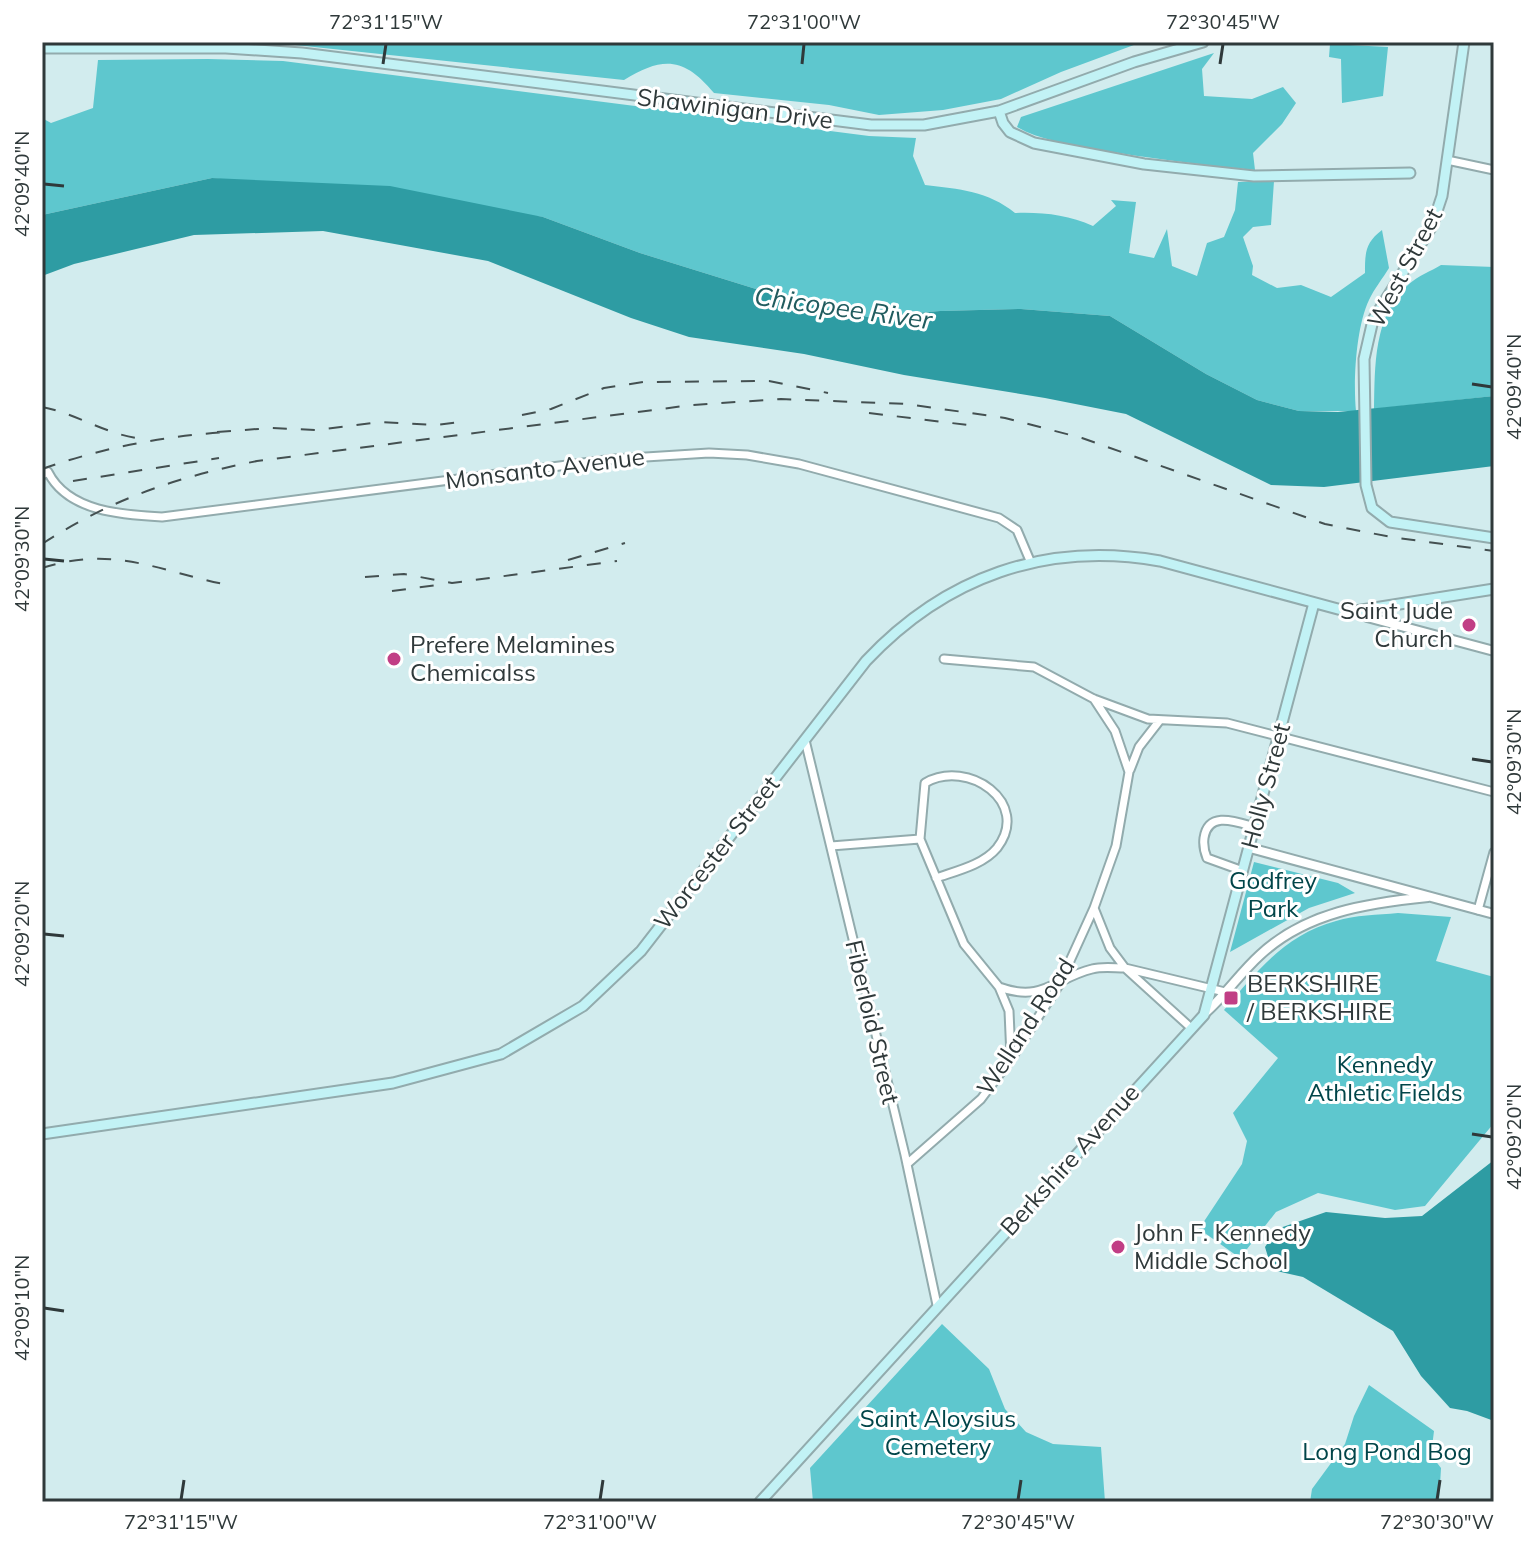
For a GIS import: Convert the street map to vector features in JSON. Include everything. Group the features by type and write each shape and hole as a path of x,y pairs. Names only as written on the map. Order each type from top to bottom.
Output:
{"main road":[{"name":"Shawinigan Drive","path":"42,48 226,48 302,53 871,125 924,125 999,111 1134,62 1203,42"},
{"name":"West Street","path":"1464,42 1442,196 1432,226 1373,320 1364,359 1366,485 1372,508 1390,522 1494,538"},
{"path":"999,111 1010,132 1034,143 1144,164 1254,176 1410,173"},
{"name":"Worcester Street","path":"42,1134 393,1083 501,1054 583,1006 641,951 861,666 916,615 972,582 1031,563 1079,556 1145,558 1349,612 1494,589"},
{"name":"Holly Street","path":"1204,1015 1314,603"},
{"name":"Berkshire Avenue","path":"760,1502 1204,1015"}],"street":[{"path":"1447,160 1494,170"},
{"name":"Monsanto Avenue","path":"42,475 48,472 66,495 118,515 162,517 614,459 695,453 738,454 823,470 999,518 1017,530 1031,563"},
{"path":"1367,617 1494,651"},
{"path":"944,659 1034,667 1094,699 1148,719 1227,723 1494,792"},
{"name":"Welland Road","path":"1094,699 1115,731 1129,772"},
{"name":"Welland Road","path":"907,1164 981,1099 1059,985 1094,908 1116,846 1129,772 1139,747 1160,720"},
{"name":"Fiberloid Street","path":"805,740 907,1164 937,1305"},
{"path":"936,878 975,863 996,849 1003,836 1006,821 1003,804 993,790 978,779 944,777 925,783 920,839 936,878 964,944 999,987 1009,1011 1011,1059"},
{"path":"1243,871 1207,858 1203,847 1206,830 1208,825 1219,819 1255,827"},
{"path":"831,846 920,839"},
{"path":"1250,848 1494,914"},
{"path":"1478,910 1494,852"},
{"name":"Berkshire Avenue","path":"1204,1015 1262,952 1289,933 1352,907 1428,897"},
{"path":"1094,908 1110,948 1125,968 1190,1027"},
{"path":"999,987 1022,993 1059,985 1090,969 1125,968 1225,992"}],"green space":[{"path":"267,42 1142,42 1061,72 1001,99 943,110 879,115 829,105 714,93 693,72 672,64 650,67 624,80"},
{"path":"1330,44 1388,47 1383,96 1342,103 1341,59 1329,57"},
{"path":"1214,53 1202,69 1204,96 1252,99 1283,87 1296,103 1282,124 1253,153 1255,170 1094,149 1044,138 1017,127 1021,117"},
{"path":"98,60 283,61 869,136 916,138 913,156 925,185 984,196 1015,213 1055,215 1093,226 1116,206 1111,200 1136,202 1129,253 1154,258 1167,229 1172,266 1197,276 1207,243 1224,237 1235,210 1238,182 1274,181 1271,225 1253,227 1243,237 1253,266 1252,275 1277,288 1301,285 1331,297 1365,273 1367,249 1382,230 1389,268 1369,300 1361,325 1355,370 1356,411 1299,411 1257,400 1206,374 1110,316 1021,309 868,317 798,302 640,253 543,217 212,178 42,215 42,118 51,123 93,108"},
{"path":"1441,265 1494,267 1494,396 1374,409 1378,342 1388,311 1409,284"},
{"name":"Godfrey Park","path":"1254,862 1338,883 1355,893 1309,908 1230,952"},
{"name":"Kennedy Athletic Fields","path":"1398,913 1451,917 1436,961 1494,977 1494,1123 1425,1206 1395,1210 1318,1193 1276,1212 1240,1258 1199,1229 1242,1164 1247,1141 1233,1113 1278,1058 1224,1010 1273,956 1302,935 1343,919"},
{"name":"Saint Aloysius Cemetery","path":"942,1324 989,1369 1005,1409 1026,1432 1053,1444 1101,1447 1105,1502 813,1502 810,1468"},
{"name":"Long Pond Bog","path":"1369,1385 1434,1431 1431,1455 1441,1468 1439,1502 1310,1502 1312,1489 1345,1444"}],"shaded area":[{"path":"212,178 390,186 543,217 640,253 798,302 868,317 1021,309 1110,316 1206,374 1257,400 1299,411 1338,412 1494,396 1494,466 1324,487 1271,485 1126,414 804,354 689,337 631,318 488,261 323,231 194,235 74,264 42,276 42,215"},
{"path":"1494,1160 1494,1421 1450,1408 1421,1376 1393,1331 1303,1277 1272,1270 1265,1247 1277,1229 1326,1212 1385,1218 1422,1216"}],"railway":[{"path":"522,415 551,409 604,388 643,382 769,381 828,393"},
{"path":"42,544 119,502 172,482 257,461 692,405 781,399 907,404 1005,418 1082,438 1325,524 1391,537 1494,551"},
{"path":"42,407 137,438"},
{"path":"869,413 976,426"},
{"path":"217,432 271,428 317,430 380,422 437,425 467,421"},
{"path":"42,469 133,444 227,432"},
{"path":"73,481 219,458"},
{"path":"568,560 625,543"},
{"path":"42,568 92,559 114,560 158,567 228,585"},
{"path":"365,577 404,574 452,583 617,561"},
{"path":"392,591 437,585"}],"place":[{"name":"Saint Jude Church","path":"1469,625"},
{"name":"Prefere Melamines Chemicalss","path":"394,659"},
{"name":"BERKSHIRE / BERKSHIRE","path":"1231,998"},
{"name":"John F. Kennedy Middle School","path":"1118,1247"}],"water label":[{"name":"Chicopee River","path":"843,308"}]}
